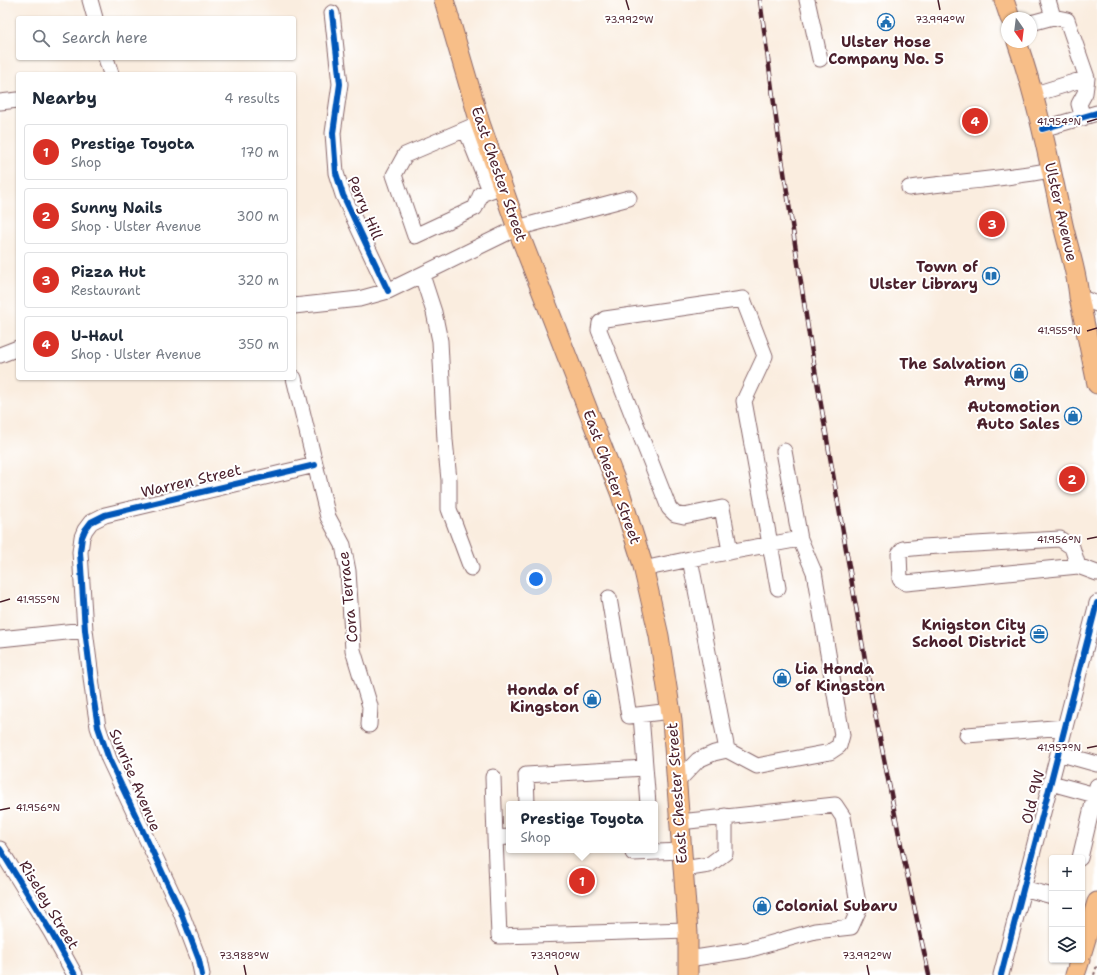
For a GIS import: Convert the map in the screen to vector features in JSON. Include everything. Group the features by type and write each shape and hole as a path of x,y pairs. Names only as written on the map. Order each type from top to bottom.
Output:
{"main road":[{"name":"East Chester Street","path":"444,0 473,126 496,188 517,228 621,495 643,569 659,636 671,711 680,822 688,967"},
{"path":"1004,0 1008,12"},
{"name":"Ulster Avenue","path":"1019,48 1042,129 1065,235 1078,285 1079,297 1097,384"},
{"path":"1085,942 1097,902"},
{"path":"1075,975 1079,963"}],"street":[{"path":"90,0 94,16"},
{"path":"807,0 820,59"},
{"path":"1048,0 1052,17"},
{"name":"Perry Hill","path":"332,13 340,84 333,133 336,173 343,195 388,291"},
{"path":"1037,21 1052,17 1067,20 1087,78 1085,93 1080,104 1090,115 1042,129"},
{"path":"107,60 110,72"},
{"path":"1032,95 1087,78"},
{"path":"0,102 16,100"},
{"path":"473,126 405,155 394,175 415,236 475,208 481,194 496,188"},
{"path":"909,188 1019,176 1051,170"},
{"path":"296,306 359,299 388,291 517,228 628,198"},
{"path":"422,275 434,312 440,341 445,440 449,480 449,509 471,568"},
{"path":"1079,297 1097,304"},
{"path":"730,551 722,508 684,516 675,514 669,508 599,330 600,323 605,319 743,299 765,356 744,401 778,588"},
{"path":"0,355 16,349"},
{"name":"Cora Terrace","path":"294,380 328,517 343,545 348,571 353,650 370,706 369,725"},
{"path":"677,782 698,760 714,753 727,750 757,766 830,752 839,746 842,735 814,572 800,539 784,451"},
{"name":"Warren Street","path":"82,537 84,530 91,522 105,515 315,465"},
{"name":"Sunrise Avenue","path":"82,537 80,552 85,630 97,720 109,759 180,910 199,960 202,975"},
{"path":"643,569 730,551 800,539"},
{"path":"1078,566 1072,547 1060,539 923,546 903,549 899,554 900,579 906,583 1078,566 1097,573"},
{"path":"690,559 727,750"},
{"path":"609,598 630,716 671,711"},
{"name":"Old 9W","path":"1001,975 1097,603"},
{"path":"0,639 85,630"},
{"path":"641,715 648,801"},
{"path":"967,735 1065,727"},
{"path":"1058,753 1097,764"},
{"path":"527,801 526,775 645,768"},
{"path":"493,777 502,835 499,936 687,930"},
{"path":"1051,783 1096,790 1081,855"},
{"path":"680,822 835,805 843,817 859,909 851,927 816,931 688,967"},
{"path":"658,853 682,860 709,865 725,853 725,816"},
{"name":"Riseley Street","path":"0,849 51,932 75,975"},
{"path":"1023,888 1049,895"}],"path":[{"path":"1094,975 1097,965"}],"railway":[{"path":"760,0 778,133 809,335 870,688 903,855 929,975"}],"cycle path":[{"path":"332,13 340,84 333,133 336,173 343,195 388,291"},
{"path":"1042,129 1097,113"},
{"path":"202,975 199,960 180,910 109,759 98,727 85,630 80,552 82,537 91,522 105,515 315,465"},
{"path":"1001,975 1097,603"},
{"path":"0,849 51,932 75,975"}],"place":[{"name":"Ulster Hose Company No. 5","path":"886,22"},
{"name":"U-Haul","path":"975,121"},
{"name":"Pizza Hut","path":"992,224"},
{"name":"Town of Ulster Library","path":"991,276"},
{"name":"The Salvation Army","path":"1019,373"},
{"name":"Automotion Auto Sales","path":"1073,416"},
{"name":"Sunny Nails","path":"1072,479"},
{"name":"Knigston City School District","path":"1039,634"},
{"name":"Lia Honda of Kingston","path":"782,678"},
{"name":"Honda of Kingston","path":"592,699"},
{"name":"Prestige Toyota","path":"582,881"},
{"name":"Colonial Subaru","path":"762,906"}]}
